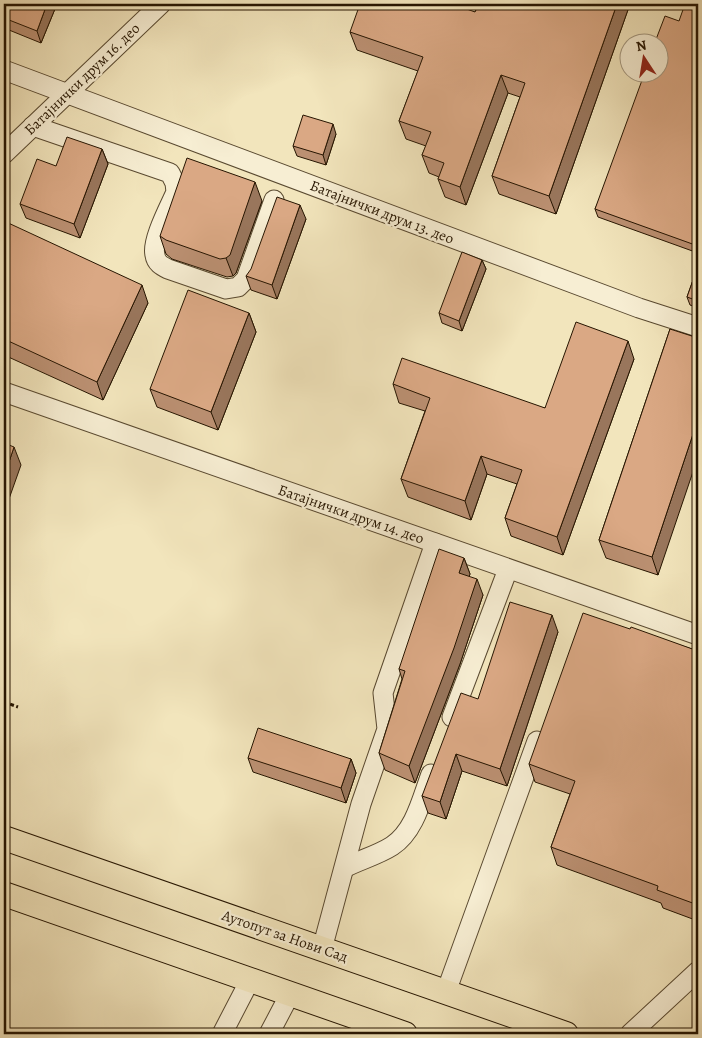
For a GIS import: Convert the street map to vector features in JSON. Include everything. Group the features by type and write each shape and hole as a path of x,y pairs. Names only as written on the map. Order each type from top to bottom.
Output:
{"main road":[{"name":"Аутопут за Нови Сад","path":"4,838 566,1034"},
{"path":"4,894 404,1034"}],"street":[{"name":"Батајнички друм 16. део","path":"4,154 161,4"},
{"name":"Батајнички друм 13. део","path":"4,70 622,301 698,327"},
{"path":"33,126 170,173 176,183 176,192 155,244 155,257 162,266 168,269 226,289 238,287 246,279 274,200"},
{"name":"Батајнички друм 14. део","path":"4,392 698,635"},
{"path":"322,949 346,868 361,804 387,729 383,693 435,543"},
{"path":"447,732 508,569"},
{"path":"446,992 542,728"},
{"path":"346,868 392,846 402,837 412,823 436,759"},
{"path":"630,1034 698,971"},
{"path":"222,1034 250,980"},
{"path":"269,1034 290,994"}],"path":[{"path":"4,702 18,707"}],"building":[{"path":"10,4 47,4 37,31 4,18"},
{"path":"360,4 453,4 475,12 479,4 617,4 549,196 492,176 525,83 501,75 460,187 438,179 444,163 422,155 431,132 399,121 423,57 350,32"},
{"path":"685,4 698,4 698,246 595,209 641,82 670,82 670,32 659,32 665,16 679,21"},
{"path":"303,115 333,124 323,155 293,146"},
{"path":"67,137 102,149 74,224 20,204 37,159 56,166"},
{"path":"187,158 255,182 230,255 226,258 220,259 166,240 160,236"},
{"path":"277,197 300,205 272,285 246,276 251,269"},
{"path":"4,221 142,285 97,382 4,339"},
{"path":"462,252 482,260 459,321 439,313"},
{"path":"698,266 698,301 687,297"},
{"path":"188,290 249,313 211,412 150,389"},
{"path":"576,322 628,341 557,537 505,518 522,470 481,456 465,501 401,479 430,398 393,384 402,358 545,408"},
{"path":"670,329 698,338 698,419 652,557 599,540"},
{"path":"4,443 14,447 4,477"},
{"path":"439,549 464,558 459,573 477,579 454,648 409,766 379,753 405,671 399,669"},
{"path":"510,602 552,615 500,769 456,754 440,802 422,796 461,693 478,699"},
{"path":"583,613 630,629 631,627 698,651 698,905 657,890 658,886 551,847 575,781 529,764"},
{"path":"258,728 351,759 341,788 248,758"}]}
